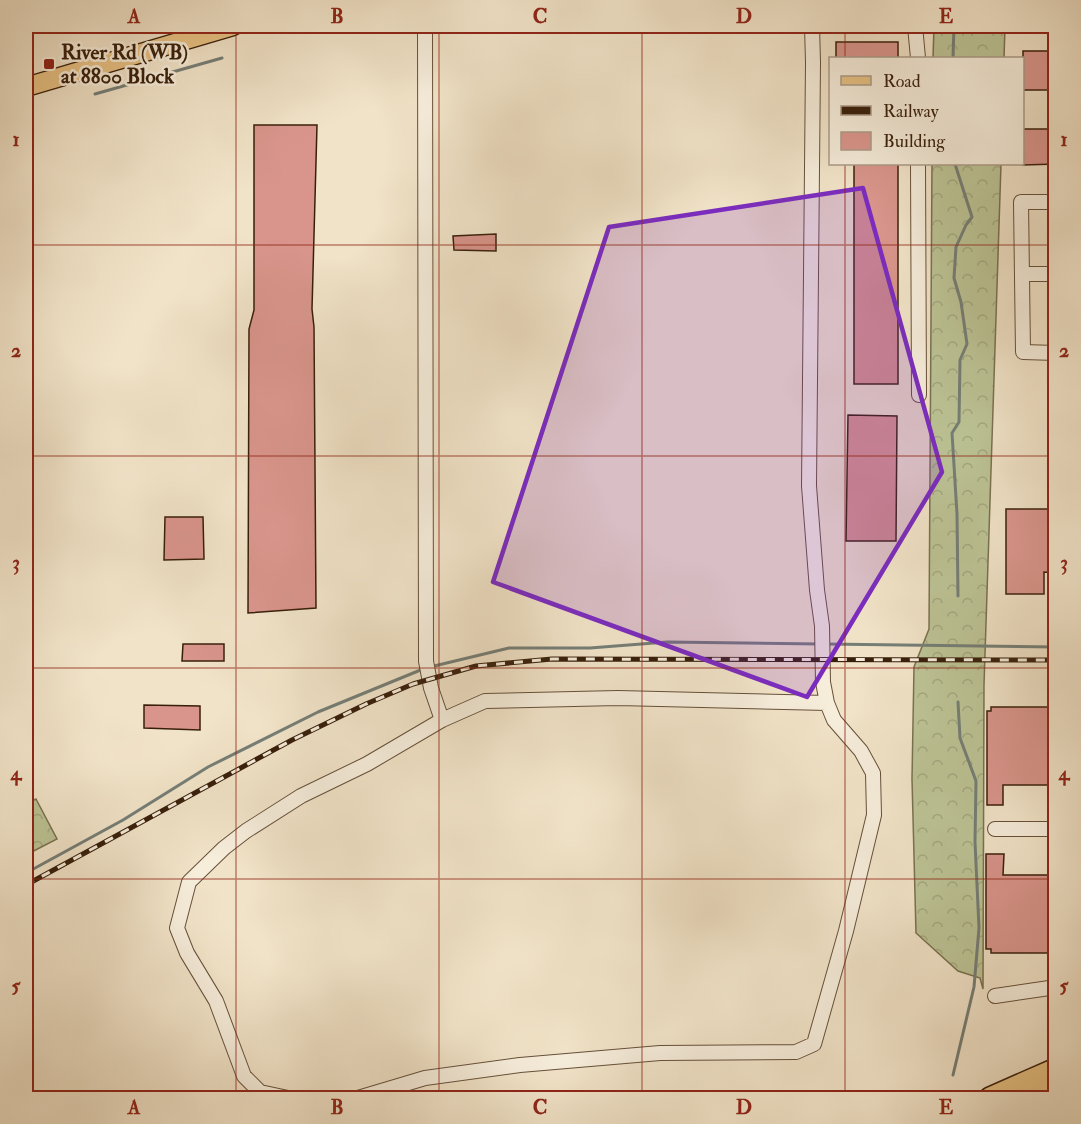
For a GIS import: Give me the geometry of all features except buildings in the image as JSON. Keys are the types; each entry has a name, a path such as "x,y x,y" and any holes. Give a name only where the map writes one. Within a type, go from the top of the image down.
{"highway":[{"path":"990,1098 1056,1069"},
{"path":"1037,1098 1056,1091"}],"main road":[{"path":"26,87 233,26"}],"lane":[{"path":"425,26 427,667 431,688 442,720"},
{"path":"358,1098 425,1078 520,1065 660,1053 795,1052 814,1044 846,931 874,815 873,773 861,752 834,720 827,703 823,682 822,626 809,486 812,26"},
{"path":"915,26 918,57"},
{"path":"918,165 919,395"},
{"path":"1056,202 1021,202 1023,352 1056,353"},
{"path":"1022,274 1056,274"},
{"path":"288,1098 260,1092 244,1076 216,1001 187,953 177,928 189,882 224,848 301,796 367,764 442,720 485,701 618,698 827,703"},
{"path":"995,829 1056,830"},
{"path":"995,996 1056,987"}],"highlighted area":[{"path":"863,188 942,472 807,697 493,582 609,227"}],"green space":[{"path":"934,26 1005,26 1004,57 933,57"},
{"path":"932,165 1001,165 984,685 983,989 980,978 958,971 916,933 912,779 914,667 929,629"},
{"path":"36,799 57,839 26,855 26,804"}],"waterway":[{"path":"953,57 954,26"},
{"path":"95,94 222,58"},
{"path":"955,165 972,217 956,247 954,278 961,302 967,344 960,360 959,422 952,433 957,514 958,596"},
{"path":"430,667 509,648 590,648 667,642 820,644"},
{"path":"826,644 1056,647"},
{"path":"26,873 123,820 208,767 318,712 423,669"},
{"path":"953,1075 974,987 979,928 975,842 976,781 960,738 958,702"}],"railway":[{"path":"26,885 292,740 413,684 476,666 552,659 1056,660"}],"place":[{"name":"River Rd (WB) at 8800 Block","path":"49,64"}]}
